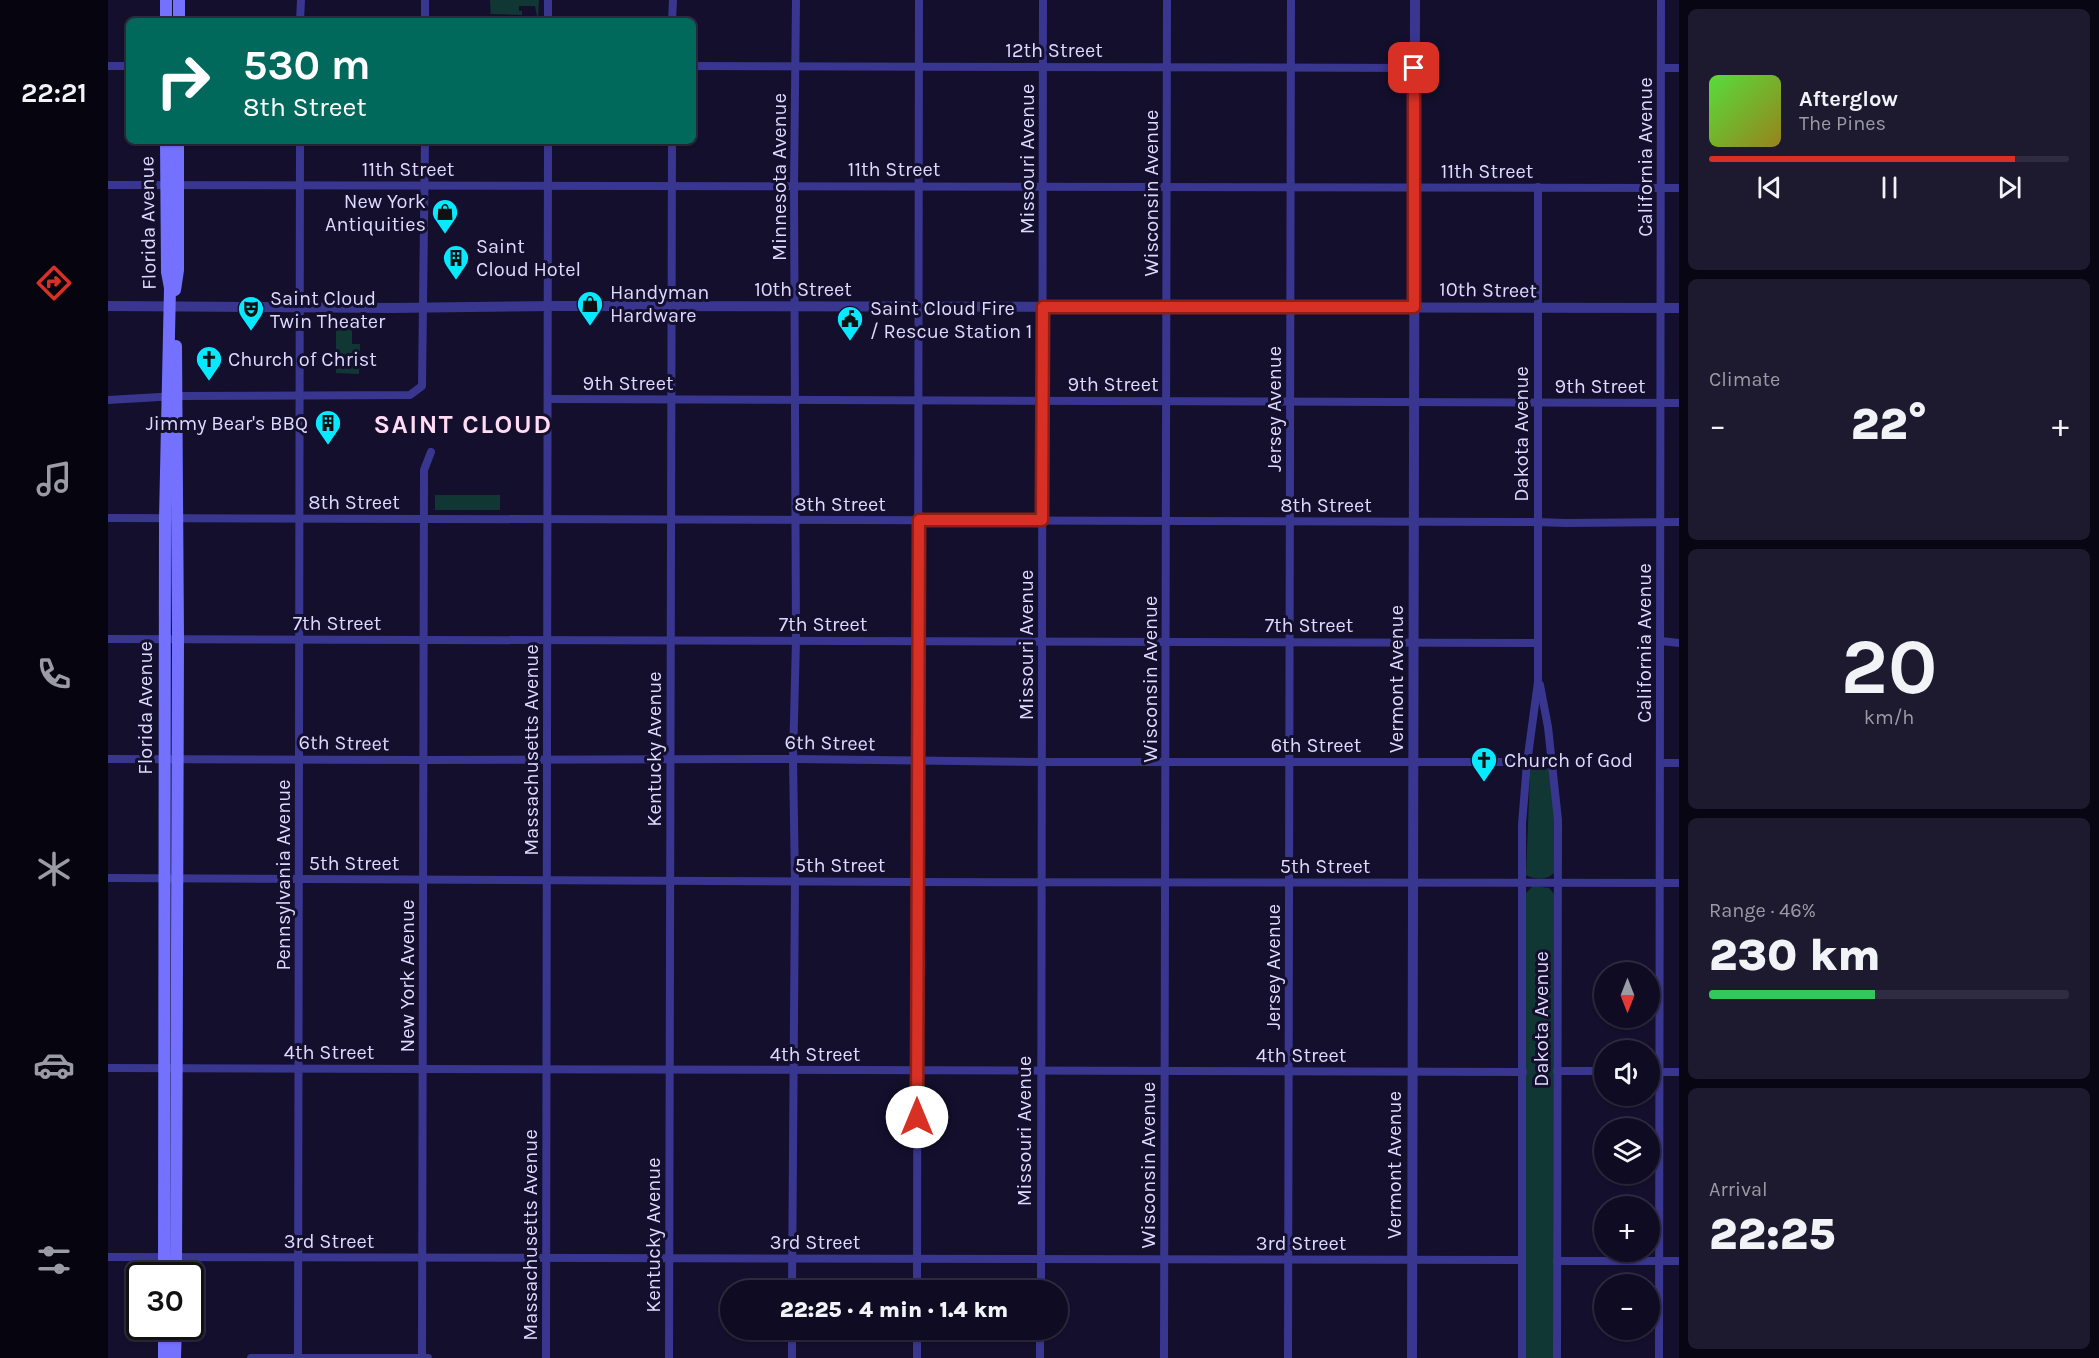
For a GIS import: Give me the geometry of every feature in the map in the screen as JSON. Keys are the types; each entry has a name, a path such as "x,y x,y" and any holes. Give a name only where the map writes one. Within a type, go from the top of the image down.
{"main road":[{"name":"Florida Avenue","path":"166,144 172,184"},
{"name":"Florida Avenue","path":"172,1262 164,1068 170,878 172,184 178,144"},
{"name":"Florida Avenue","path":"168,1262 177,1068 170,878"},
{"path":"164,1340 164,1358"},
{"path":"176,1340 176,1358"}],"street":[{"path":"300,18 301,0"},
{"path":"425,0 425,18"},
{"path":"548,0 548,18"},
{"path":"672,0 672,18"},
{"name":"Minnesota Avenue","path":"792,1280 795,882 793,759 796,640 794,186 796,0"},
{"path":"917,1280 919,0"},
{"name":"Missouri Avenue","path":"1041,1280 1043,0"},
{"name":"Wisconsin Avenue","path":"1164,1358 1167,0"},
{"name":"Jersey Avenue","path":"1288,1358 1291,0"},
{"name":"Vermont Avenue","path":"1412,1358 1415,0"},
{"name":"California Avenue","path":"1656,1040 1660,883 1661,0"},
{"path":"108,66 126,66"},
{"name":"12th Street","path":"696,66 1414,68"},
{"path":"1662,68 1679,68"},
{"name":"Pennsylvania Avenue","path":"298,1358 300,144"},
{"path":"108,400 172,397 410,395 419,390 422,386 425,144"},
{"name":"Massachusetts Avenue","path":"546,1358 548,144"},
{"name":"Kentucky Avenue","path":"669,1358 672,144"},
{"name":"11th Street","path":"108,185 1679,188"},
{"name":"Dakota Avenue","path":"1522,1358 1522,824 1527,763 1538,682 1538,187"},
{"name":"10th Street","path":"108,306 1679,308"},
{"name":"9th Street","path":"548,399 1679,403"},
{"name":"New York Avenue","path":"422,1358 424,470 431,452"},
{"name":"8th Street","path":"108,518 1537,522 1565,524 1679,522"},
{"name":"7th Street","path":"108,639 1537,643"},
{"path":"1661,641 1679,643"},
{"name":"Dakota Avenue","path":"1538,682 1542,689 1548,727 1558,820 1557,1358"},
{"name":"6th Street","path":"108,759 1552,762"},
{"path":"1660,763 1679,763"},
{"name":"5th Street","path":"108,878 795,882 1679,883"},
{"name":"4th Street","path":"108,1068 1523,1072"},
{"path":"1557,1071 1594,1071"},
{"path":"1660,1072 1679,1072"},
{"name":"California Avenue","path":"1656,1106 1658,1196"},
{"name":"3rd Street","path":"108,1257 1522,1260"},
{"path":"1557,1261 1594,1261"},
{"path":"1660,1261 1679,1261"},
{"name":"California Avenue","path":"1659,1262 1659,1358"},
{"path":"792,1340 792,1358"},
{"path":"917,1340 917,1358"},
{"path":"1040,1340 1040,1358"},
{"path":"251,1358 428,1358"}],"green space":[{"path":"490,0 539,0 538,18 535,6 519,6 522,15 491,14 491,18"},
{"path":"336,318 352,318 352,344 360,344 359,374 336,373"},
{"path":"435,495 500,495 500,510 435,510"},
{"path":"1543,765 1550,770 1554,816 1554,873 1548,877 1537,878 1526,875 1530,774 1531,768"},
{"path":"1533,886 1549,888 1554,894 1553,1358 1526,1358 1526,893"}],"place":[{"name":"New York Antiquities","path":"445,235"},
{"name":"Saint Cloud Hotel","path":"456,281"},
{"name":"Handyman Hardware","path":"590,327"},
{"name":"Saint Cloud Twin Theater","path":"251,332"},
{"name":"Saint Cloud Fire / Rescue Station 1","path":"850,342"},
{"name":"Church of Christ","path":"209,382"},
{"name":"Jimmy Bear's BBQ","path":"328,446"},
{"name":"Church of God","path":"1484,783"}],"district":[{"name":"SAINT CLOUD","path":"463,424"}],"route":[{"path":"917,1117 919,520 1042,520 1043,307 1414,307 1414,68"}]}
